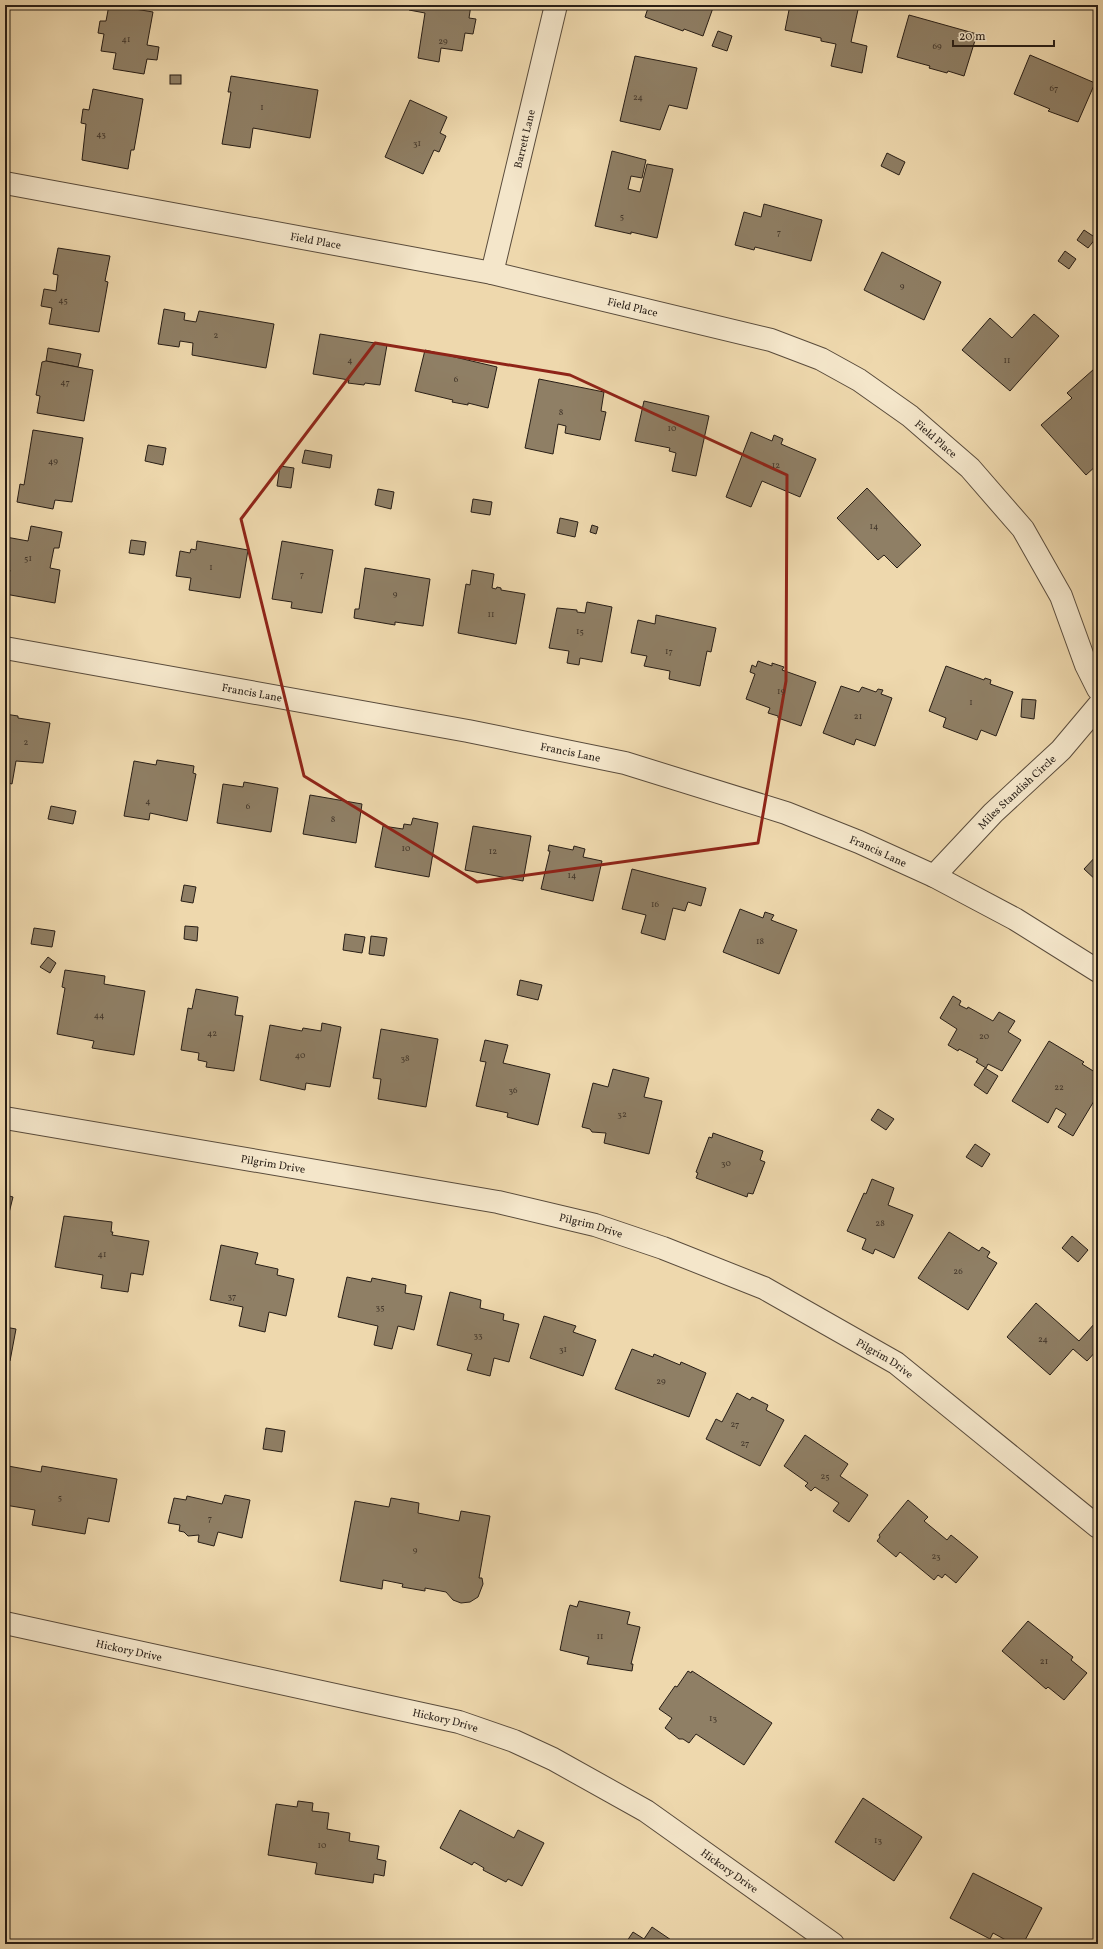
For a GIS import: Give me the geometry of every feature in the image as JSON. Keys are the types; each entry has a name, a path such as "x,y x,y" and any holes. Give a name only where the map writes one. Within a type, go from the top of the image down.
{"street":[{"name":"Barrett Lane","path":"492,273 556,5"},
{"name":"Field Place","path":"5,183 492,273 771,340 821,360 859,380 910,416 970,468 1023,529 1061,596 1086,665 1098,690"},
{"name":"Francis Lane","path":"5,648 468,731 625,763 786,813 859,842 934,876 1015,920 1098,971"},
{"name":"Miles Standish Circle","path":"934,876 993,813 1062,750 1098,706"},
{"name":"Pilgrim Drive","path":"5,1118 498,1202 594,1225 663,1248 764,1288 896,1363 1098,1527"},
{"name":"Hickory Drive","path":"5,1623 460,1722 514,1741 553,1759 646,1811 833,1944"}],"highlighted area":[{"path":"375,343 570,375 787,475 786,681 758,843 477,882 304,776 241,519"}],"building":[{"path":"109,5 135,5 135,9 153,12 147,45 159,47 157,60 147,59 144,74 113,69 116,53 101,51 104,34 98,33 100,21 106,21"},
{"path":"410,5 471,5 469,18 476,19 473,34 465,33 462,51 441,48 439,62 418,58 425,13 409,10"},
{"path":"649,5 714,5 703,36 684,29 683,31 645,17"},
{"path":"790,5 859,5 851,42 867,46 862,73 831,66 836,44 821,41 821,38 785,30"},
{"path":"909,15 977,34 964,76 948,71 947,73 929,68 930,66 897,57"},
{"path":"718,31 732,36 727,51 712,46"},
{"path":"1030,55 1095,83 1078,122 1048,111 1050,109 1014,94"},
{"path":"635,56 697,68 687,109 669,105 660,130 620,121"},
{"path":"170,75 181,75 181,84 170,84"},
{"path":"231,76 318,90 310,138 253,128 250,148 222,144 231,92 228,92"},
{"path":"93,89 143,99 134,150 131,150 128,169 82,160 86,124 81,123 83,109 89,110"},
{"path":"410,100 447,117 440,133 446,136 439,152 434,150 423,174 385,157"},
{"path":"612,151 646,160 642,178 631,176 628,189 640,192 647,164 673,169 657,238 595,226"},
{"path":"887,153 905,162 899,175 881,166"},
{"path":"764,204 822,220 811,261 755,247 754,250 735,245 744,212 761,217"},
{"path":"1084,230 1096,238 1088,248 1077,240"},
{"path":"58,248 110,256 105,281 108,282 99,332 49,324 52,308 41,306 44,289 56,291 58,275 53,274"},
{"path":"1065,251 1076,259 1069,269 1058,261"},
{"path":"882,252 941,282 924,320 864,290"},
{"path":"164,309 185,313 184,320 196,322 199,311 274,324 266,368 192,355 193,343 180,341 179,347 158,344"},
{"path":"1034,314 1059,336 1010,391 962,350 990,318 1012,338"},
{"path":"320,334 387,345 380,385 348,383 349,380 313,374"},
{"path":"48,348 81,354 78,367 46,361"},
{"path":"425,350 497,367 488,408 468,403 468,405 452,402 453,400 415,391"},
{"path":"46,361 93,370 84,421 37,413 40,396 36,395 42,362"},
{"path":"1094,369 1098,373 1098,464 1086,475 1041,425 1072,398 1067,393"},
{"path":"539,379 604,392 601,411 606,412 600,440 565,433 566,426 558,424 553,454 525,448"},
{"path":"644,401 709,416 696,476 672,471 676,453 669,451 670,448 635,441"},
{"path":"33,430 83,438 72,502 55,500 53,509 17,502 20,484 24,485"},
{"path":"751,432 772,441 774,435 783,439 781,444 816,459 800,497 762,481 751,507 726,497"},
{"path":"148,445 166,448 163,465 145,461"},
{"path":"305,450 332,455 330,468 302,463"},
{"path":"280,466 294,468 291,488 277,486"},
{"path":"867,488 921,545 897,568 884,555 878,560 837,518"},
{"path":"378,489 394,492 391,509 375,505"},
{"path":"473,499 492,502 490,515 471,512"},
{"path":"560,518 578,522 575,537 557,533"},
{"path":"592,525 598,527 596,534 590,532"},
{"path":"31,526 62,532 59,548 54,548 50,568 60,570 55,603 5,594 10,570 5,569 6,537 28,541"},
{"path":"131,540 146,542 144,555 129,553"},
{"path":"197,541 248,550 240,598 189,590 191,578 176,576 180,551 190,553 191,549 196,550"},
{"path":"282,541 333,550 322,613 291,608 292,602 272,599"},
{"path":"365,568 430,579 423,626 395,622 395,625 354,618 355,609 359,609"},
{"path":"472,570 494,574 492,588 496,589 497,587 501,588 501,590 525,594 516,644 458,633 466,584 470,585"},
{"path":"587,602 612,607 602,662 580,658 579,665 567,663 569,651 549,648 557,608 577,610 577,612 585,613"},
{"path":"656,615 716,628 711,652 707,651 700,686 669,679 670,671 644,666 647,656 631,653 638,620 655,624"},
{"path":"758,661 772,666 772,663 784,667 782,670 816,682 801,726 778,718 778,716 768,713 770,708 746,699 755,674 750,672 752,665 756,667"},
{"path":"946,666 984,680 985,678 991,680 990,684 1013,692 996,736 981,730 977,740 943,727 946,718 929,711"},
{"path":"841,686 859,692 862,687 876,692 878,689 883,690 881,694 892,698 875,746 856,739 854,745 823,733"},
{"path":"1022,699 1036,700 1034,719 1021,717"},
{"path":"5,714 18,716 18,718 50,723 43,763 16,761 12,784 5,782"},
{"path":"157,760 194,766 193,773 196,774 187,821 150,813 149,820 124,816 134,761 156,765"},
{"path":"244,782 278,788 271,832 217,823 223,784 243,787"},
{"path":"310,795 362,804 356,843 303,834"},
{"path":"51,806 76,811 73,824 48,819"},
{"path":"413,818 438,823 429,877 375,867 383,826 403,829 404,824 411,825"},
{"path":"473,826 531,836 523,881 465,870"},
{"path":"549,845 573,850 574,846 585,849 583,857 602,861 593,901 541,889 550,851 548,851"},
{"path":"1098,854 1098,882 1084,869"},
{"path":"632,869 706,888 701,906 688,902 685,911 673,908 665,940 641,933 646,915 622,909"},
{"path":"184,885 196,887 193,903 181,901"},
{"path":"740,909 763,918 765,912 774,915 771,920 797,930 779,974 723,952"},
{"path":"185,926 198,927 197,941 184,939"},
{"path":"34,928 55,931 52,947 31,944"},
{"path":"345,934 365,937 362,953 343,950"},
{"path":"371,936 387,938 384,956 369,954"},
{"path":"48,957 56,963 50,973 40,967"},
{"path":"65,970 105,976 104,984 145,991 134,1055 92,1048 94,1041 57,1034 65,988 62,987"},
{"path":"520,980 542,985 538,1000 517,995"},
{"path":"196,989 238,997 235,1015 243,1016 234,1071 206,1067 207,1062 198,1060 199,1053 181,1050 188,1008 192,1009"},
{"path":"953,996 961,1001 959,1005 967,1009 968,1007 993,1021 999,1012 1015,1021 1008,1032 1021,1040 1002,1071 988,1064 986,1068 976,1062 978,1059 959,1049 958,1051 948,1045 957,1029 940,1018"},
{"path":"322,1023 341,1027 330,1087 306,1083 305,1090 260,1080 270,1025 302,1031 303,1028 321,1031"},
{"path":"381,1029 438,1039 426,1107 378,1099 381,1079 373,1078"},
{"path":"485,1040 508,1045 503,1063 550,1074 538,1125 507,1117 508,1113 476,1106 486,1062 480,1061"},
{"path":"1049,1041 1084,1062 1082,1064 1098,1074 1098,1102 1097,1103 1094,1101 1073,1136 1058,1127 1066,1114 1056,1108 1048,1123 1012,1101"},
{"path":"985,1068 998,1076 987,1094 974,1085"},
{"path":"613,1069 649,1078 644,1097 662,1101 649,1154 604,1143 606,1133 592,1132 590,1129 582,1127 593,1083 608,1087"},
{"path":"878,1109 894,1119 886,1130 871,1120"},
{"path":"713,1133 763,1151 760,1160 765,1162 753,1194 748,1193 747,1197 696,1178 698,1173 696,1172 709,1137 712,1138"},
{"path":"975,1144 990,1154 982,1167 966,1157"},
{"path":"872,1179 894,1188 888,1205 913,1215 894,1258 875,1249 873,1254 862,1249 866,1239 847,1231"},
{"path":"5,1195 13,1197 5,1229"},
{"path":"64,1216 112,1222 112,1235 149,1241 143,1275 131,1273 128,1292 101,1288 103,1275 55,1267"},
{"path":"949,1232 979,1251 982,1247 990,1252 987,1257 997,1263 968,1310 918,1278"},
{"path":"1072,1236 1088,1250 1078,1262 1062,1248"},
{"path":"221,1245 258,1253 255,1264 278,1269 277,1275 294,1279 286,1316 269,1312 265,1332 239,1326 243,1307 210,1300"},
{"path":"347,1277 371,1282 372,1278 406,1285 405,1293 422,1296 414,1330 398,1326 392,1349 374,1345 378,1326 338,1317"},
{"path":"450,1292 481,1300 480,1308 504,1314 503,1320 519,1324 509,1362 494,1358 490,1376 467,1370 472,1354 437,1345"},
{"path":"1036,1303 1079,1341 1095,1323 1098,1325 1098,1349 1087,1361 1073,1349 1050,1375 1007,1337"},
{"path":"544,1316 576,1326 573,1332 596,1340 583,1376 530,1358"},
{"path":"5,1327 16,1329 10,1361 5,1360"},
{"path":"632,1349 653,1357 654,1354 680,1365 681,1362 706,1373 689,1417 615,1389"},
{"path":"737,1393 750,1400 752,1397 768,1405 766,1410 784,1420 760,1466 706,1439 716,1419 722,1422"},
{"path":"266,1428 285,1431 282,1452 263,1449"},
{"path":"805,1435 848,1464 840,1476 868,1495 849,1522 833,1511 839,1503 815,1487 811,1491 805,1486 808,1483 784,1466"},
{"path":"8,1466 41,1472 42,1466 117,1479 109,1522 88,1518 85,1534 32,1525 35,1510 5,1505 5,1481"},
{"path":"225,1495 250,1500 242,1538 218,1532 214,1546 198,1542 199,1535 188,1536 184,1532 179,1531 180,1525 168,1523 174,1498 186,1500 187,1496 222,1504"},
{"path":"391,1498 419,1503 418,1513 459,1521 461,1511 490,1516 479,1578 482,1578 483,1584 478,1597 470,1602 461,1603 453,1600 446,1592 425,1588 425,1591 402,1587 403,1584 383,1580 382,1589 340,1581 355,1501 389,1507"},
{"path":"908,1500 928,1517 924,1521 947,1540 951,1535 978,1557 956,1583 945,1574 942,1578 938,1575 934,1580 900,1552 896,1557 877,1541 880,1537 879,1535"},
{"path":"579,1601 630,1612 627,1624 640,1627 631,1664 633,1664 632,1671 587,1664 589,1657 560,1650 570,1605 577,1607"},
{"path":"1028,1621 1073,1657 1071,1660 1087,1673 1064,1700 1048,1687 1046,1689 1002,1651"},
{"path":"688,1671 691,1673 692,1671 772,1723 744,1765 696,1734 689,1743 683,1739 679,1739 665,1728 672,1718 659,1709 675,1686 677,1687"},
{"path":"863,1798 922,1837 894,1881 835,1842"},
{"path":"298,1801 313,1803 312,1811 329,1813 327,1829 350,1833 349,1841 379,1846 377,1859 386,1861 384,1876 374,1874 373,1883 315,1874 317,1863 268,1855 276,1804 297,1807"},
{"path":"460,1810 514,1838 518,1830 544,1843 522,1886 508,1879 506,1882 483,1870 484,1868 474,1862 472,1865 440,1848"},
{"path":"973,1873 1042,1908 1023,1944 1013,1944 993,1933 990,1939 950,1918"},
{"path":"652,1927 677,1944 625,1944 633,1932 644,1939"}]}
